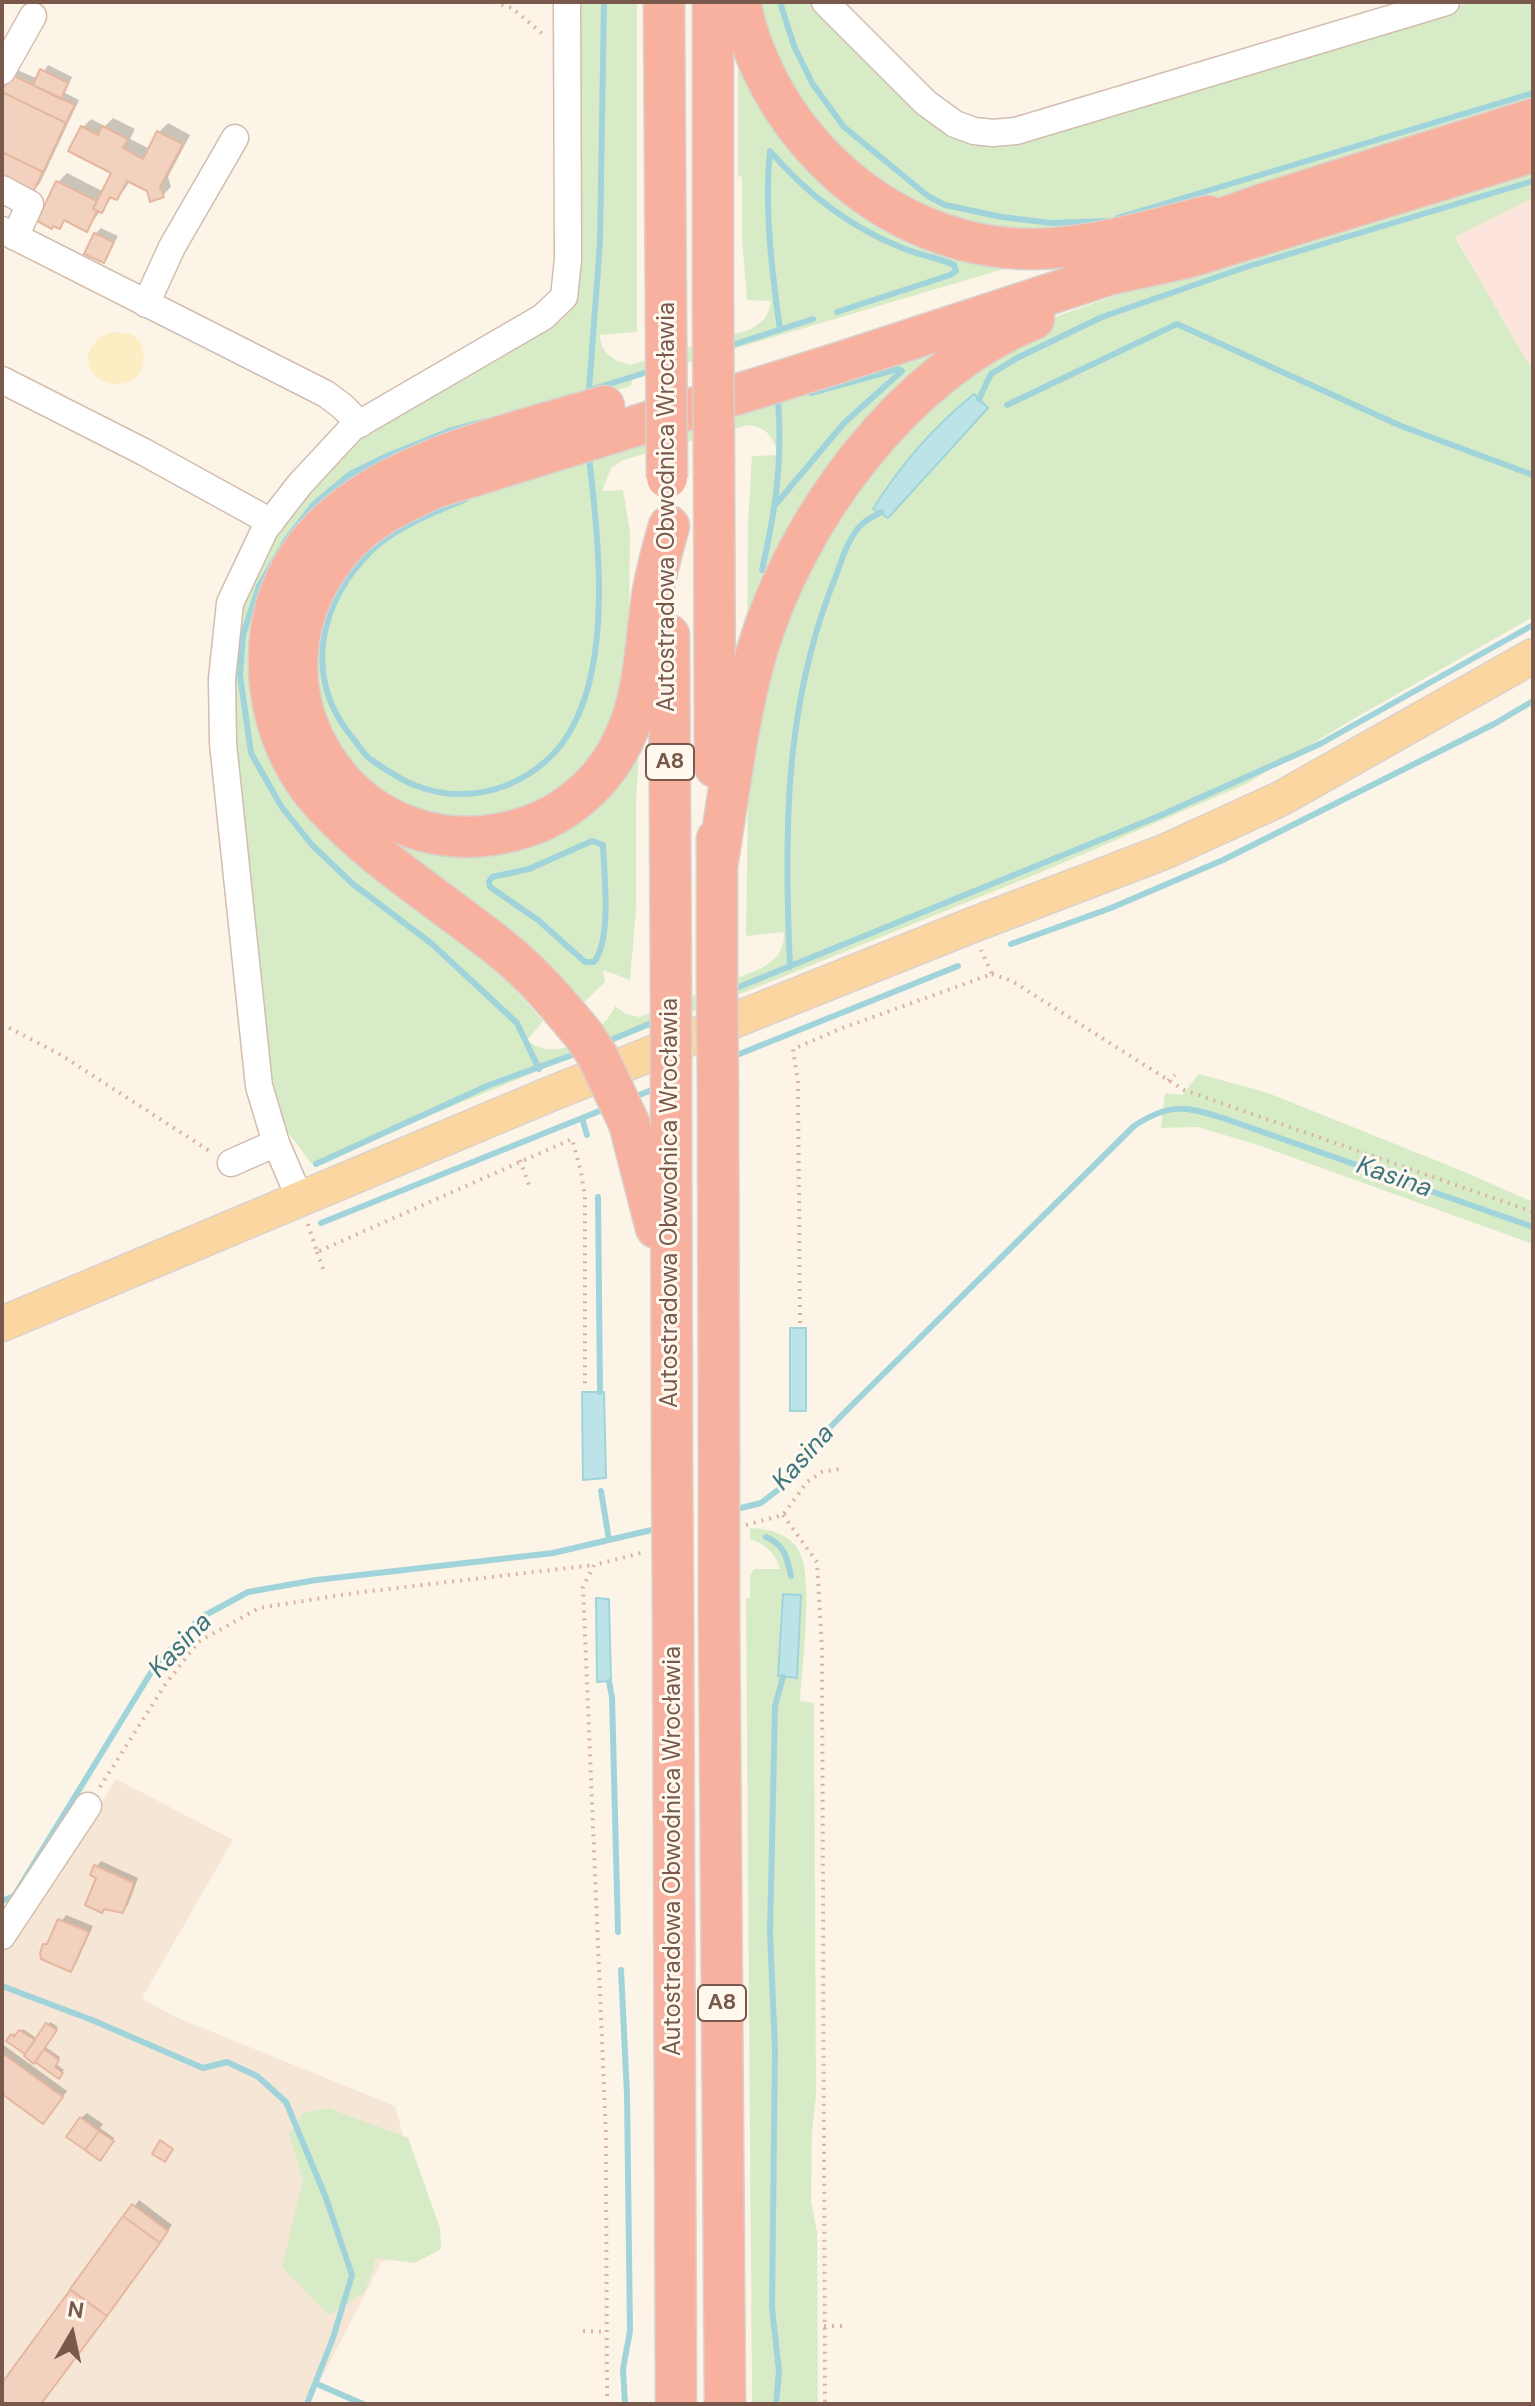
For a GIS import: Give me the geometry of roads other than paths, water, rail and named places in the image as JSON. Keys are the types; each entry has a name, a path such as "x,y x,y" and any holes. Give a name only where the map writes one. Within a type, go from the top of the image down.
{"highway":[{"name":"Autostradowa Obwodnica Wrocławia","path":"664,2 676,2404"},
{"name":"Autostradowa Obwodnica Wrocławia","path":"713,2 725,2404"},
{"path":"740,2 761,70 793,124 819,154 853,185 921,226 981,243 1050,248 1102,243 1269,202"},
{"path":"671,1294 629,1123 597,1055 583,1034 543,986 506,952 352,834 304,781 287,751 272,703 269,668 271,631 287,581 316,534 357,497 413,467 445,455 1103,258 1533,119"},
{"path":"669,526 654,589 644,671 631,723 614,758 579,797 539,822 517,830 460,837 431,833 382,814 349,790 320,752 302,709 297,672 299,638 312,594 330,563 348,541 371,521 432,489 1108,275 1190,257 1533,152"},
{"path":"717,866 756,653 794,556 849,470 911,401 994,340 1028,322 1190,257"}],"main road":[{"path":"2,1324 548,1095 1164,852 1280,799 1533,656"}],"street":[{"path":"300,1199 276,1143 259,1086 223,743 222,679 230,603 265,529 300,484 352,428 543,317 564,297 568,260 567,2"},
{"path":"825,2 926,103 955,124 974,131 993,133 1016,131 1446,2"},
{"path":"2,47 30,9"},
{"path":"2,71 30,9"},
{"path":"146,304 172,247 235,138"},
{"path":"2,189 30,204 8,234 326,394 360,424"},
{"path":"2,380 144,452 271,522"},
{"path":"231,1163 276,1143"},
{"path":"2,1936 88,1806"}],"water":[{"path":"974,394 988,408 888,518 873,509 919,447"},
{"path":"790,1328 806,1328 806,1411 790,1411"},
{"path":"582,1392 604,1392 606,1478 583,1480"},
{"path":"783,1594 801,1595 797,1678 778,1676"},
{"path":"596,1598 609,1599 611,1681 597,1682"}],"waterway":[{"path":"589,390 600,242 604,2"},
{"path":"780,2 794,46 812,83 844,127 928,196 945,205 1002,217 1051,223 1106,221"},
{"path":"1117,218 1533,93"},
{"path":"780,330 768,218 770,151 813,194 863,229 900,247 954,265 956,271 950,275 837,312"},
{"path":"979,399 991,374 1102,317 1246,267 1533,181"},
{"path":"726,347 813,319"},
{"path":"1007,405 1177,324 1401,426 1533,475"},
{"path":"776,504 844,423 902,371 898,369 811,393"},
{"path":"593,389 651,371"},
{"path":"762,570 777,487 778,402 784,399"},
{"path":"482,422 449,431 350,474 313,505 286,540 259,586 243,635 240,675 251,753 281,806 312,845 353,884 432,944 517,1023 539,1069"},
{"path":"466,499 392,534 353,571 329,617 323,665 327,689 336,713 370,759 417,786 462,794 485,792 507,785 545,762 573,726 585,697 598,630 599,594 589,457"},
{"path":"790,967 788,822 796,726 804,679 816,632 847,546 861,525 881,512"},
{"path":"729,991 1159,816 1320,744 1533,625"},
{"path":"1011,944 1111,908 1223,860 1494,724 1533,701"},
{"path":"592,841 603,845 605,923 600,952 594,962 585,962 538,920 490,887 489,882 492,877 529,869 592,841"},
{"path":"732,1057 958,966"},
{"path":"604,1043 656,1021"},
{"path":"316,1164 489,1085 578,1053"},
{"path":"632,1098 659,1087"},
{"path":"321,1223 607,1108"},
{"name":"Kasina","path":"733,1510 761,1503 779,1489 813,1445 844,1413 1134,1126 1157,1113 1187,1109 1210,1114 1533,1227"},
{"path":"582,1118 587,1135"},
{"path":"598,1197 600,1392"},
{"path":"601,1491 609,1540"},
{"name":"Kasina","path":"2,1901 14,1896 155,1666 200,1618 248,1592 316,1580 553,1553 660,1528"},
{"path":"766,1537 781,1548 791,1576"},
{"path":"776,2404 779,2371 772,2308 775,2048 770,1933 775,1706 783,1677"},
{"path":"609,1682 612,1697 618,1932"},
{"path":"621,1970 627,2094 630,2331 623,2369 625,2404"},
{"path":"2,1986 92,2020 203,2068 227,2062 257,2076 286,2102 326,2198 352,2275 333,2338 307,2404"},
{"path":"317,2384 363,2404"}]}
